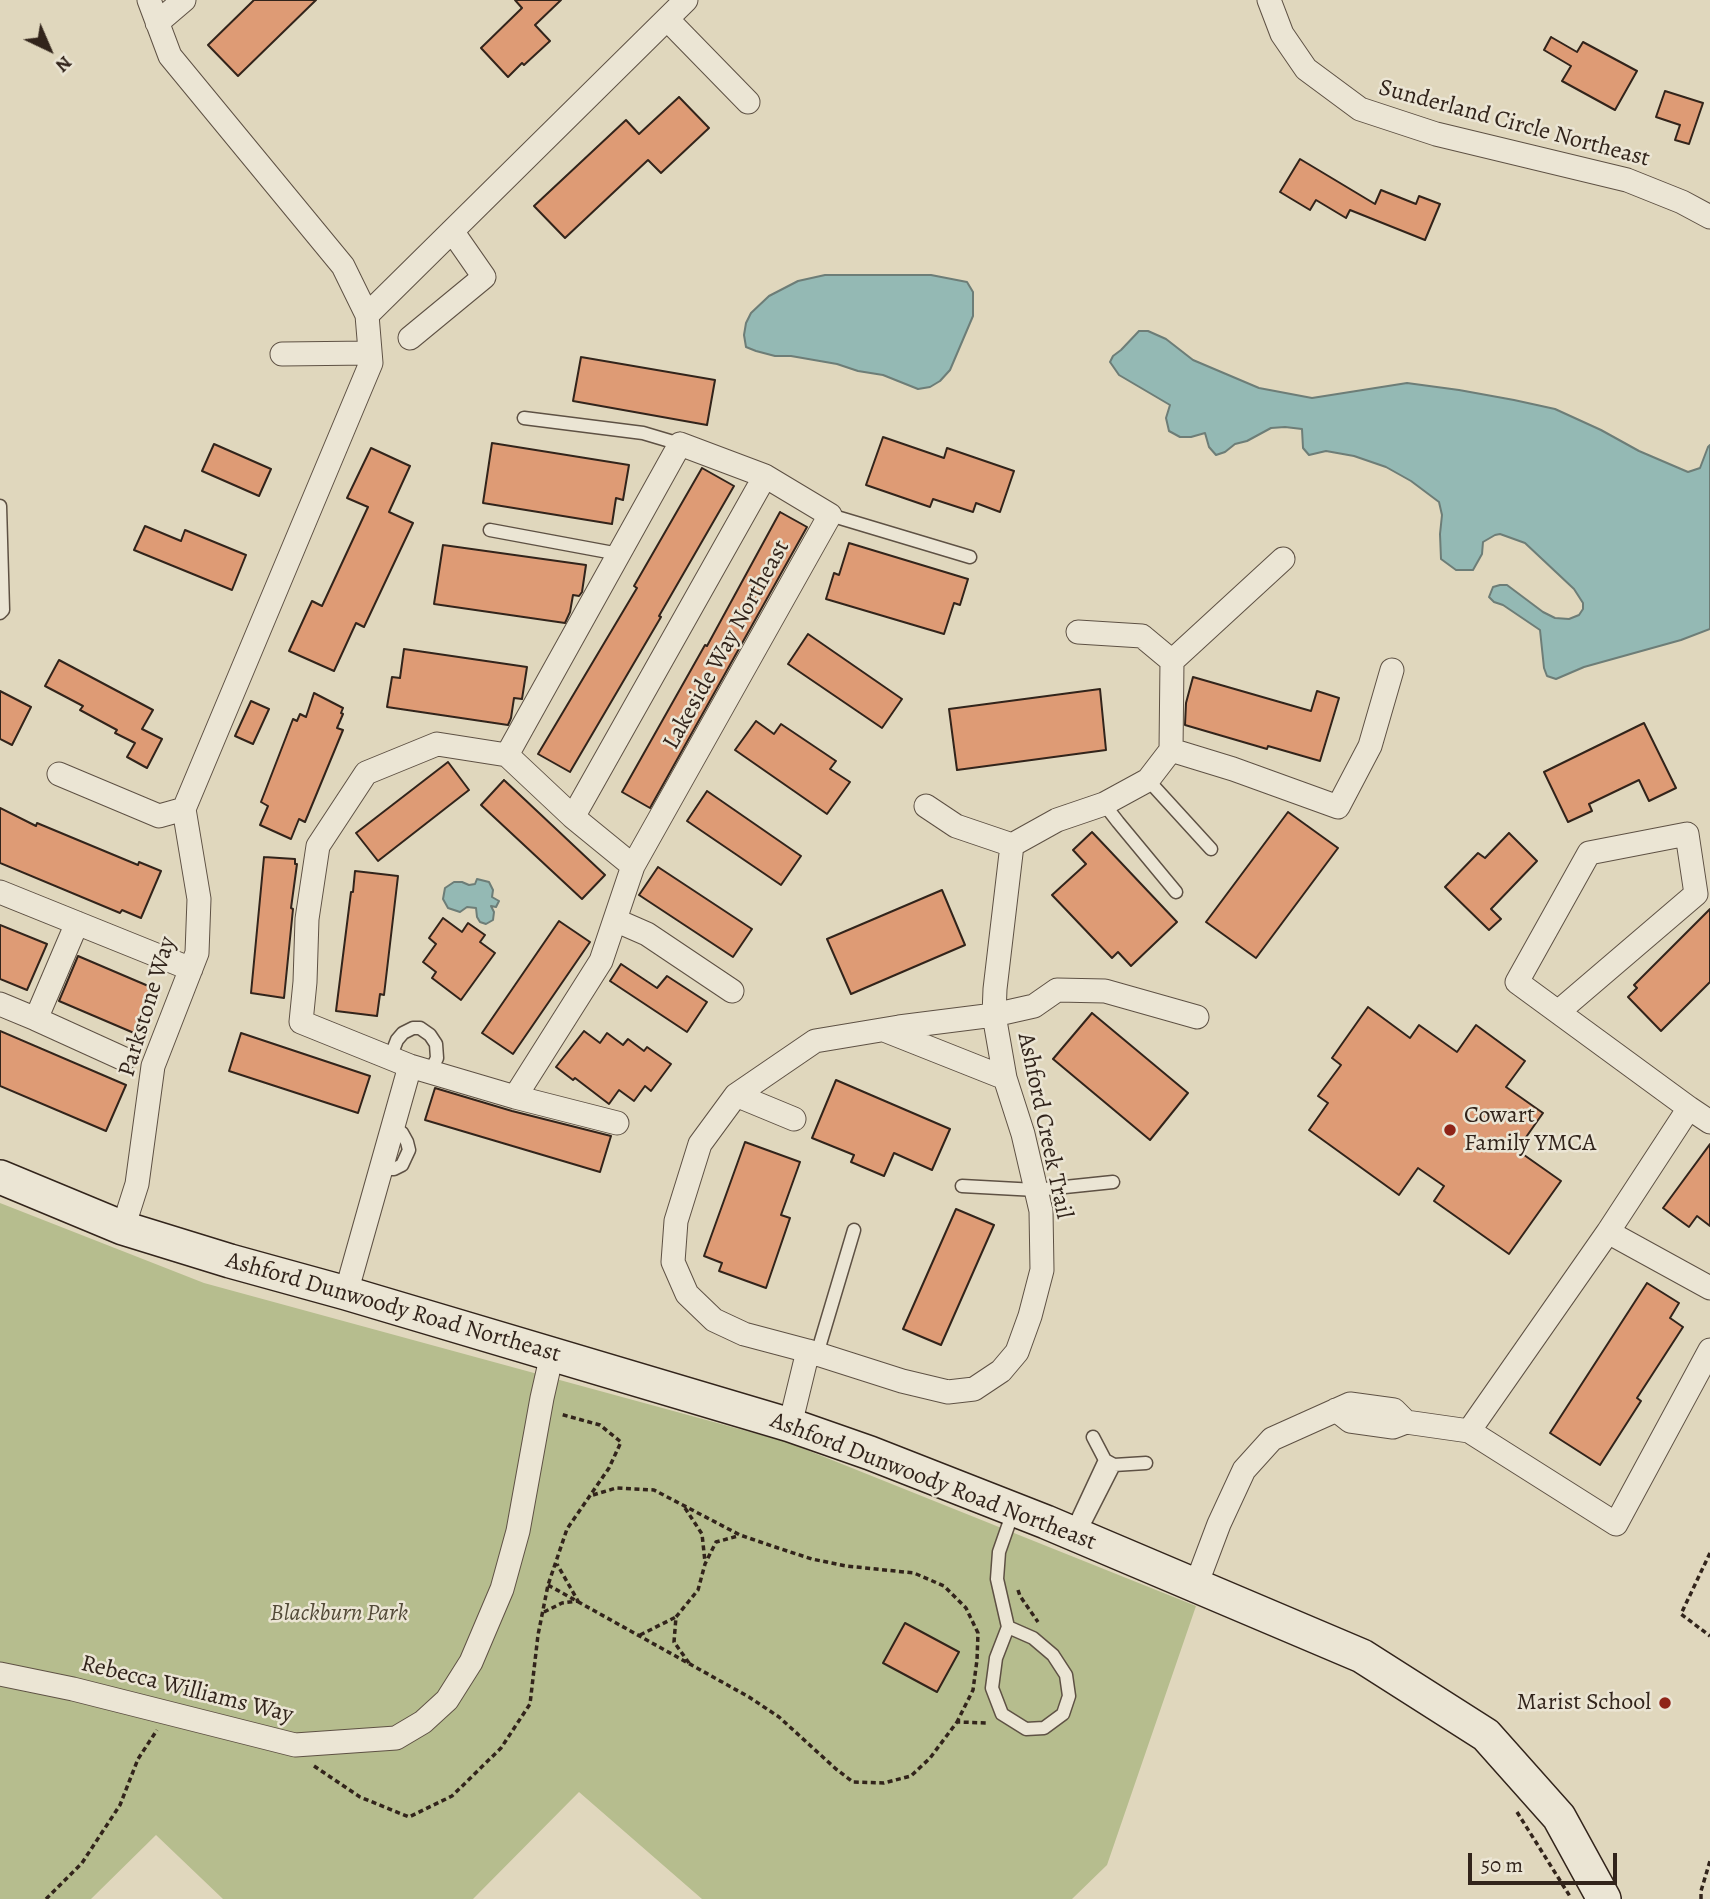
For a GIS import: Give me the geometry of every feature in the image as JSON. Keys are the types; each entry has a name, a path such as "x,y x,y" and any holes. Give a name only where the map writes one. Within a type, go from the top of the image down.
{"main road":[{"name":"Ashford Dunwoody Road Northeast","path":"0,1177 123,1227 230,1261 790,1425 883,1457 1075,1534 1362,1656 1486,1735 1559,1818 1604,1899"}],"street":[{"path":"59,774 159,816 184,809 371,363 367,315 343,266 170,56 149,0"},
{"path":"157,23 184,0"},
{"path":"367,315 686,0"},
{"name":"Sunderland Circle Northeast","path":"1269,0 1282,34 1306,69 1360,109 1436,134 1627,180 1682,202 1710,217"},
{"path":"667,19 748,102"},
{"path":"410,338 484,277 452,231"},
{"path":"282,354 370,353"},
{"path":"507,755 680,444 765,477 830,515"},
{"name":"Lakeside Way Northeast","path":"573,817 765,477"},
{"name":"Lakeside Way Northeast","path":"515,1097 601,961 633,866 830,515"},
{"path":"926,806 956,826 1012,845 1056,820 1104,804 1148,780 1171,750 1172,661 1283,559"},
{"path":"1078,632 1142,636 1172,661"},
{"path":"1171,750 1338,807 1370,746 1392,670"},
{"path":"617,1123 515,1097 410,1065 301,1022 307,919 318,846 366,773 437,744 507,755 573,817 633,866"},
{"name":"Parkstone Way","path":"123,1227 137,1184 153,1066 197,953 199,899 184,809"},
{"path":"1558,1012 1696,894 1687,834 1589,853 1517,982 1689,1108 1710,1122"},
{"name":"Ashford Creek Trail","path":"1012,845 994,1015 1004,1079 1023,1134 1041,1211 1042,1270 1030,1317 1017,1352 1001,1371 974,1389 948,1392 744,1334 714,1320 687,1294 673,1262 676,1221 700,1144 736,1096 815,1041 994,1015 1034,1006 1057,990 1105,991 1197,1017"},
{"path":"0,892 191,969"},
{"path":"615,920 647,934 732,991"},
{"path":"36,1019 77,923"},
{"path":"0,1004 124,1059"},
{"path":"882,1030 1004,1079"},
{"path":"346,1293 410,1065"},
{"path":"736,1096 794,1119"},
{"path":"1469,1431 1608,1232 1689,1108"},
{"path":"1608,1232 1710,1288"},
{"path":"1196,1586 1219,1524 1244,1470 1272,1439 1350,1404 1394,1410 1406,1422 1469,1431 1616,1524 1710,1350"},
{"path":"790,1425 813,1353"},
{"name":"Rebecca Williams Way","path":"0,1674 74,1689 295,1745 396,1738 423,1722 447,1700 471,1662 502,1589 515,1544 552,1354"}],"lane":[{"path":"524,418 643,433 680,444"},
{"path":"0,506 3,610 0,613"},
{"path":"830,515 970,557"},
{"path":"490,530 618,554"},
{"path":"1148,780 1211,849"},
{"path":"1104,804 1176,892"},
{"path":"962,1186 1036,1190 1113,1182"},
{"path":"813,1353 854,1230"},
{"path":"1093,1437 1110,1463"},
{"path":"1110,1463 1146,1463"},
{"path":"1075,1534 1110,1463"},
{"path":"1008,1627 1033,1638 1053,1655 1066,1675 1069,1696 1063,1714 1044,1728 1026,1729 1002,1714 992,1688 996,1658 1008,1627 997,1579 999,1552 1014,1509"}],"path":[{"path":"540,1408 600,1425 621,1442 610,1468 567,1529 548,1585"},
{"path":"592,1495 616,1488 654,1490 740,1535 812,1559 846,1566 914,1573 944,1586 966,1608 978,1633 978,1660 973,1690 957,1722"},
{"path":"684,1506 702,1534 705,1564"},
{"path":"639,1636 676,1618 698,1590 705,1564 716,1542 740,1535"},
{"path":"1710,1553 1681,1614 1710,1636"},
{"path":"543,1613 562,1603 578,1601 556,1562"},
{"path":"676,1618 674,1642 690,1665"},
{"path":"1702,1899 1701,1891 1710,1861"}],"green space":[{"name":"Blackburn Park","path":"0,1203 204,1283 787,1442 1196,1606 1107,1865 1072,1899 702,1899 579,1792 473,1899 223,1899 156,1835 91,1899 0,1899"}],"water":[{"path":"825,275 931,275 967,282 973,292 973,316 950,370 930,387 918,389 883,375 837,364 775,356 746,347 746,323 751,313 769,296 798,281"},
{"path":"1139,331 1148,331 1166,339 1193,360 1259,388 1312,398 1407,383 1514,400 1555,409 1688,472 1700,468 1710,445 1710,629 1681,640 1584,667 1556,679 1547,676 1540,630 1503,605 1494,602 1489,597 1493,587 1507,585 1555,618 1569,619 1579,615 1583,603 1574,589 1525,543 1500,534 1495,535 1483,542 1482,554 1473,570 1456,570 1441,559 1442,515 1439,502 1386,467 1354,456 1326,451 1309,455 1303,448 1302,429 1271,428 1216,455 1209,447 1205,433 1180,437 1169,431 1166,418 1170,405 1119,375 1110,362"},
{"path":"477,879 489,882 493,890 492,897 499,901 496,907 491,906 494,912 493,920 486,924 480,922 476,908 467,907 460,912 448,908 443,899 445,888 454,882 469,885 475,884"}],"building":[{"path":"254,0 316,0 238,76 208,45"},
{"path":"515,0 561,0 535,25 550,41 508,77 481,48 522,8"},
{"path":"1551,37 1577,52 1583,42 1637,71 1615,110 1562,81 1571,66 1544,50"},
{"path":"1665,91 1703,103 1689,144 1675,140 1680,125 1656,117"},
{"path":"679,97 709,128 661,173 648,160 565,238 534,206 626,120 639,134"},
{"path":"1300,159 1375,204 1381,190 1416,204 1419,196 1440,204 1425,240 1350,210 1346,218 1316,200 1310,210 1280,192"},
{"path":"581,357 715,380 707,425 573,401"},
{"path":"883,437 944,458 947,448 1014,471 1000,512 976,503 973,512 933,499 930,507 866,485"},
{"path":"492,443 629,465 623,500 616,498 612,524 483,503"},
{"path":"214,444 271,469 259,496 202,471"},
{"path":"371,448 410,466 389,512 413,523 364,627 356,623 334,671 289,651 312,601 322,606 368,507 347,498"},
{"path":"702,468 734,486 570,772 538,754 637,588 634,586"},
{"path":"780,512 807,527 650,808 622,792 705,645 707,646"},
{"path":"145,526 181,541 185,530 246,555 232,590 134,550"},
{"path":"849,543 968,579 960,605 954,603 944,634 826,599 834,573 839,575"},
{"path":"443,545 586,565 582,592 579,596 573,595 565,623 434,604"},
{"path":"808,634 902,699 882,728 788,664"},
{"path":"404,649 527,667 522,699 514,698 508,725 387,707 392,677 400,678"},
{"path":"59,660 153,710 142,729 162,739 147,768 127,757 135,743 80,710 83,706 45,686"},
{"path":"1193,677 1311,711 1317,691 1339,698 1320,761 1185,725 1186,703"},
{"path":"1100,689 1106,750 957,770 949,709"},
{"path":"0,691 31,707 12,745 0,739"},
{"path":"314,693 343,708 337,728 343,730 305,822 299,819 291,839 260,825 268,806 261,802 293,719 297,721 300,714 306,717"},
{"path":"251,701 269,709 253,744 235,736"},
{"path":"756,721 774,734 781,724 836,761 830,769 850,782 827,814 735,750"},
{"path":"1644,723 1676,788 1649,801 1639,780 1589,804 1592,811 1568,822 1544,772"},
{"path":"448,762 469,790 378,861 356,833"},
{"path":"504,780 605,875 582,899 481,805"},
{"path":"707,791 801,856 781,885 687,821"},
{"path":"0,808 36,826 37,823 138,865 139,862 161,871 141,918 122,910 120,913 0,863"},
{"path":"1288,812 1338,848 1256,958 1206,922"},
{"path":"1092,832 1177,922 1131,966 1118,952 1112,958 1052,895 1086,864 1073,850"},
{"path":"1509,833 1537,861 1491,909 1501,919 1489,930 1445,887 1478,853 1485,858"},
{"path":"264,857 295,859 297,864 284,998 251,993"},
{"path":"658,867 752,929 733,957 639,895"},
{"path":"355,871 398,876 384,995 380,994 377,1016 336,1011"},
{"path":"942,890 965,945 851,994 827,939"},
{"path":"1710,909 1710,982 1661,1031 1628,997 1637,988 1634,985"},
{"path":"443,918 462,932 468,923 485,935 480,942 495,953 461,1000 432,978 436,972 423,962 436,944 429,938"},
{"path":"559,921 590,942 513,1054 482,1033"},
{"path":"0,925 47,944 27,990 0,979"},
{"path":"78,956 153,988 134,1033 59,1001"},
{"path":"621,964 657,988 667,976 707,1002 687,1032 610,981"},
{"path":"1368,1007 1410,1038 1419,1025 1457,1052 1476,1025 1525,1061 1506,1087 1543,1113 1517,1150 1561,1181 1509,1254 1434,1201 1444,1186 1418,1168 1399,1195 1309,1130 1328,1103 1318,1096 1341,1065 1332,1058"},
{"path":"1092,1013 1188,1093 1150,1140 1053,1059"},
{"path":"0,1031 126,1085 106,1131 0,1086"},
{"path":"584,1031 600,1043 607,1033 623,1045 628,1039 644,1051 647,1047 671,1064 651,1091 645,1086 634,1101 619,1090 609,1104 556,1067"},
{"path":"241,1033 370,1076 358,1113 229,1071"},
{"path":"836,1080 950,1129 932,1170 894,1153 884,1176 851,1162 854,1155 812,1138"},
{"path":"435,1088 611,1136 600,1172 425,1120"},
{"path":"745,1142 800,1162 781,1215 790,1218 766,1288 719,1271 722,1263 704,1256"},
{"path":"1710,1144 1710,1226 1697,1216 1689,1227 1663,1208"},
{"path":"956,1209 994,1225 941,1345 903,1329"},
{"path":"1647,1283 1679,1303 1670,1318 1683,1327 1637,1398 1641,1401 1600,1465 1550,1433"},
{"path":"905,1623 959,1652 937,1692 883,1663"}],"place":[{"name":"Cowart Family YMCA","path":"1450,1130"},
{"name":"Marist School","path":"1665,1703"}]}
